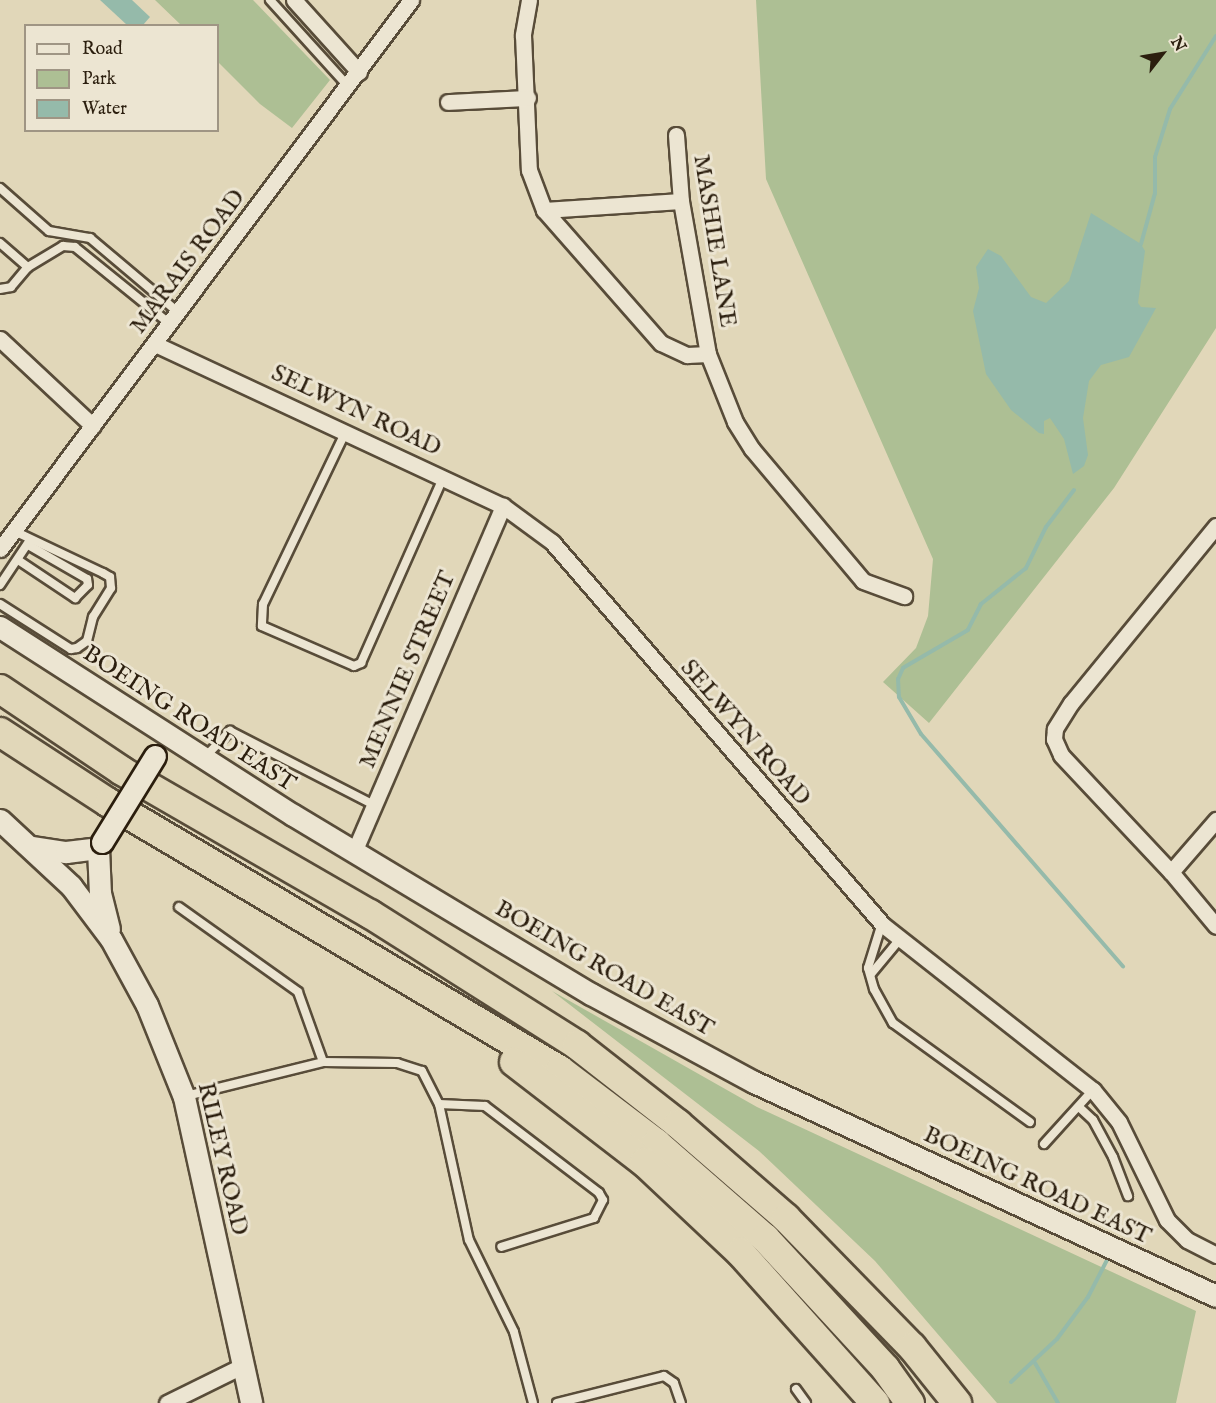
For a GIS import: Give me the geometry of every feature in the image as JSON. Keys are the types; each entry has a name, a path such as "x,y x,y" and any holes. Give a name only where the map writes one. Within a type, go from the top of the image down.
{"highway":[{"path":"0,689 122,771 370,914 577,1045 678,1124 786,1218 912,1347 957,1403"},
{"path":"0,732 109,803 560,1070 656,1143 765,1238 885,1368 910,1403"},
{"path":"350,945 550,1087 644,1162 740,1252 875,1403"}],"main road":[{"name":"BOEING ROAD EAST","path":"0,627 147,724 354,852 591,994 754,1082 1216,1296"},
{"path":"111,939 100,893 100,845 156,754 147,724"},
{"path":"156,754 177,753 250,787"},
{"path":"3,825 33,847 71,886 111,939"},
{"path":"33,847 66,852 100,845"},
{"name":"RILEY ROAD","path":"111,939 147,1005 184,1097 251,1403"}],"street":[{"path":"294,0 359,72"},
{"name":"MARAIS ROAD","path":"0,549 411,0"},
{"path":"529,0 523,34 528,98 528,170 544,210 661,343 687,355 708,354"},
{"path":"448,102 528,98"},
{"name":"MASHIE LANE","path":"676,135 681,201 708,354 735,422 752,449 863,581 904,596"},
{"path":"544,210 681,201"},
{"path":"0,339 93,426"},
{"name":"SELWYN ROAD","path":"155,344 346,430 503,506 552,542 882,923 1093,1090 1119,1122 1167,1220 1187,1240 1216,1255"},
{"name":"MENNIE STREET","path":"354,852 503,506"},
{"path":"1216,526 1071,703 1055,729 1061,755 1171,872 1216,926"},
{"path":"1171,872 1216,820"},
{"path":"167,1403 242,1366"}],"lane":[{"path":"270,0 348,86"},
{"path":"0,188 49,231 90,238 174,318"},
{"path":"0,243 28,267"},
{"path":"0,289 11,287 28,267 63,246 75,247 174,318"},
{"path":"346,430 263,604 262,626 354,666 361,663 444,477"},
{"path":"14,531 87,579 88,585 75,598 18,560"},
{"path":"0,585 29,542"},
{"path":"0,604 71,649 83,646 87,641 93,617 111,588 110,577 29,542"},
{"path":"204,759 230,731 374,805"},
{"path":"179,906 298,992 323,1062"},
{"path":"882,923 868,968 872,974 874,989 893,1023 1030,1122"},
{"path":"872,974 900,939"},
{"path":"184,1097 323,1062 412,1065 430,1082 439,1104 469,1240 514,1332 533,1403"},
{"path":"1044,1144 1093,1090"},
{"path":"439,1104 485,1106 599,1193 603,1200 599,1213 585,1222 501,1246"},
{"path":"1079,1107 1093,1120 1113,1157 1128,1196"},
{"path":"557,1403 664,1376 674,1383 681,1403"},
{"path":"796,1389 806,1403"}],"green space":[{"path":"155,0 253,0 330,80 292,128 260,104 219,63 219,24 180,24"},
{"path":"756,0 1216,0 1216,328 1114,488 929,723 883,682 916,648 928,616 933,559 766,179"},
{"path":"552,991 757,1107 1196,1311 1176,1403 997,1403 875,1261 759,1151"}],"water":[{"path":"100,0 132,0 150,17 144,24 126,24"},
{"path":"1091,213 1141,244 1145,251 1138,303 1141,307 1156,308 1129,357 1101,365 1089,381 1083,418 1088,455 1084,466 1073,474 1064,439 1050,418 1044,421 1044,434 1039,433 1011,410 986,374 973,311 979,288 976,267 988,249 1001,256 1031,297 1046,303 1069,281"}],"waterway":[{"path":"1141,244 1155,193 1155,157 1170,109 1216,36"},
{"path":"1074,490 1046,527 1026,568 981,604 968,630 903,668 898,679 899,697 921,734 1123,966"},
{"path":"1011,1382 1057,1339 1088,1297 1107,1260"},
{"path":"1035,1363 1058,1403"}]}
